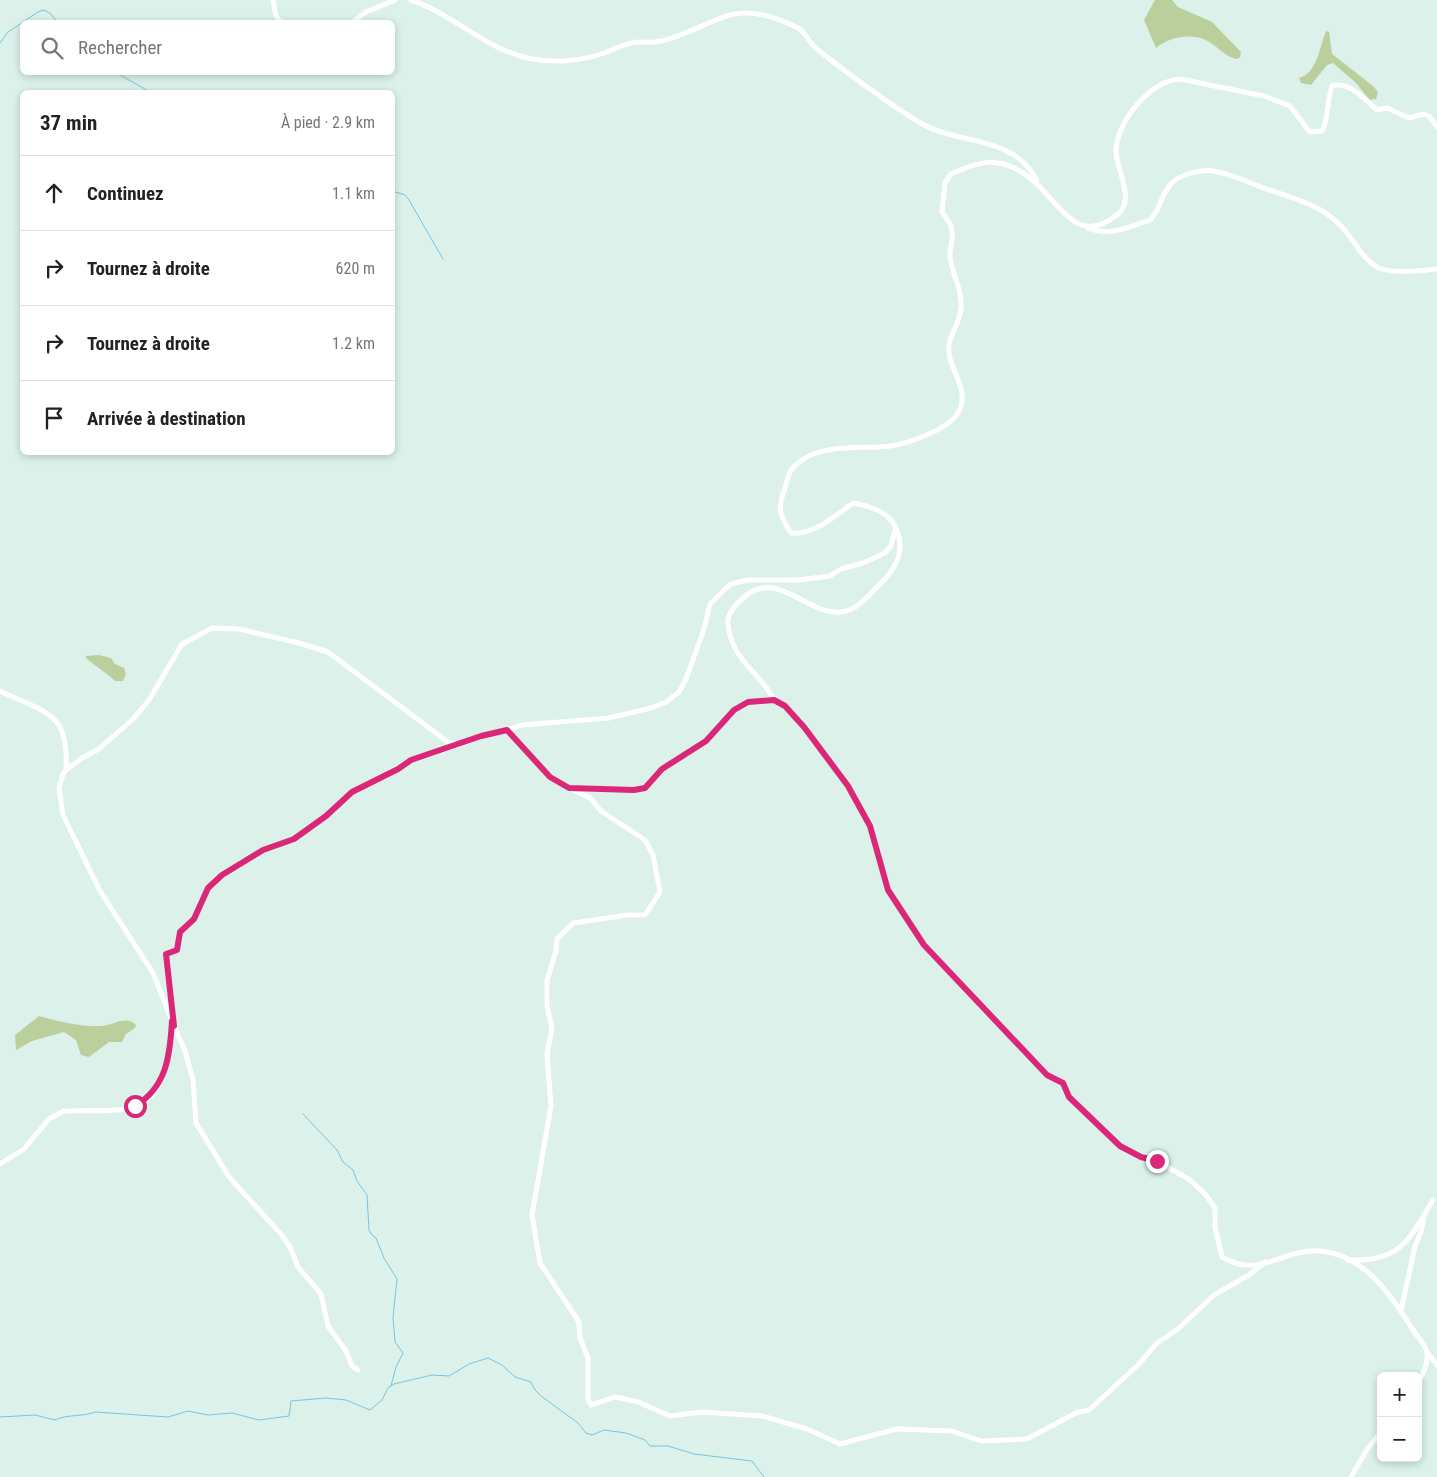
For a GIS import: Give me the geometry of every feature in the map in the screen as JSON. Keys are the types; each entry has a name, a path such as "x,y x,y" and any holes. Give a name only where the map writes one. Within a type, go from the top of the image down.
{"street":[{"path":"273,0 279,20"},
{"path":"356,20 366,12 395,0"},
{"path":"411,0 426,5 463,29 501,48 534,59 548,60 590,57 619,46 642,41 662,41 732,15 744,13 770,18 803,32 811,45 922,124 962,137 983,141 1016,156 1031,170 1041,187"},
{"path":"1085,226 1100,226 1120,214 1125,204 1125,190 1116,151 1119,134 1124,122 1140,102 1168,80 1180,79 1264,96 1290,106 1310,132 1322,131 1326,122 1328,98 1332,86 1336,85 1354,90 1378,110 1387,108 1409,118 1430,116 1437,127"},
{"path":"1437,269 1412,272 1378,269 1354,245 1340,224 1320,210 1293,196 1238,177 1213,171 1189,174 1174,181 1162,195 1150,220 1111,233 1096,231 1085,226 1070,216 1032,178 998,162 976,165 951,174 945,183 942,212 949,219 953,232 949,256 961,306 959,322 950,343 949,352 963,395 958,413 952,421 934,432 882,447 853,446 828,450 808,457 790,472 780,501 780,515 791,533 798,534 827,521 853,503 874,507 886,515 894,524 900,544 898,558 889,575 853,609 840,612 826,610 768,587 753,590 732,610 728,620 731,638 741,661 760,679 774,700 785,706 800,722 848,786 870,826 888,890 924,945 1047,1075 1063,1083 1069,1097 1120,1146 1141,1157 1157,1161 1190,1180 1206,1195 1215,1208 1216,1234 1222,1257 1235,1265 1252,1266 1304,1251 1322,1251 1347,1260 1379,1281 1437,1365"},
{"path":"0,1164 29,1146 54,1115 64,1111 128,1109 149,1096 166,1071 173,1024 166,954 177,950 180,932 194,919 208,888 222,875 263,850 294,839 326,816 352,792 398,769 411,760 481,736 522,725 609,718 651,708 666,702 679,692 686,680 704,629 710,604 724,590 732,584 748,580 798,580 830,576 840,569 863,563 884,553 891,546 895,530"},
{"path":"358,1370 352,1366 346,1351 328,1326 321,1294 298,1268 290,1247 281,1234 229,1177 196,1122 193,1080 186,1051 153,973 100,891 63,815 59,788 66,770 82,758 99,749 134,718 149,700 182,644 212,628 239,629 328,652 448,742 458,745"},
{"path":"0,691 56,718 65,737 66,770"},
{"path":"569,788 634,790 645,788 662,769 706,741 734,710 748,702 774,700"},
{"path":"507,730 550,777 590,798 602,811 645,840 653,855 660,892 645,915 628,915 573,923 557,938 556,951 547,981 548,1006 552,1028 547,1054 551,1106 545,1131 532,1215 540,1263 579,1322 580,1338 588,1358 588,1400 591,1405 615,1398 638,1402 670,1416 702,1412 762,1416 807,1429 840,1444 897,1428 952,1431 981,1441 1027,1439 1076,1413 1089,1410 1138,1365 1157,1343 1178,1329 1191,1314 1214,1295 1250,1275 1265,1262"},
{"path":"1347,1260 1366,1260 1398,1250 1408,1242 1433,1200"},
{"path":"1401,1311 1411,1260 1416,1241 1422,1232 1424,1215"},
{"path":"1422,1372 1426,1363 1427,1352"},
{"path":"1351,1477 1366,1451 1377,1437"}],"green space":[{"path":"1155,0 1172,0 1178,7 1212,22 1241,52 1240,57 1237,59 1226,55 1211,43 1198,37 1175,38 1156,48 1144,20"},
{"path":"1326,31 1329,32 1332,54 1373,86 1378,92 1376,99 1370,100 1355,82 1333,63 1327,65 1311,85 1301,83 1299,78 1310,71 1314,65"},
{"path":"99,655 111,658 115,664 124,668 126,674 123,681 115,681 86,658 86,656"},
{"path":"39,1016 86,1026 102,1026 124,1021 132,1022 136,1025 135,1028 126,1034 122,1042 109,1042 89,1057 81,1055 76,1040 64,1032 32,1041 16,1050 15,1035"}],"waterway":[{"path":"26,20 44,10 51,14 56,20"},
{"path":"0,43 8,32 20,24"},
{"path":"120,75 146,90"},
{"path":"395,192 405,195 409,200 443,259"},
{"path":"303,1114 337,1150 343,1162 353,1170 357,1181 367,1195 369,1230 376,1238 384,1258 397,1279 393,1318 395,1342 403,1353 396,1367 391,1386"},
{"path":"0,1417 35,1415 55,1420 95,1412 168,1417 188,1411 208,1415 232,1413 259,1420 289,1416 291,1401 326,1398 346,1400 370,1410 382,1400 388,1388 394,1384 432,1375 449,1376 469,1364 488,1358 502,1365 515,1377 531,1382 541,1396 578,1423 586,1433 592,1435 604,1430 626,1433 645,1440 650,1446 668,1446 694,1454 752,1461 764,1477"}],"route":[{"path":"135,1106 149,1096 157,1086 166,1071 170,1053 172,1021 174,1026 166,954 177,950 180,932 194,919 208,888 222,875 263,850 294,839 326,816 352,792 398,769 411,760 481,736 507,730 550,777 569,788 634,790 645,788 662,769 706,741 724,718 734,710 748,702 774,700 785,706 800,722 832,762 848,786 870,826 888,890 924,945 1047,1075 1063,1083 1069,1097 1097,1125 1120,1146 1141,1157 1157,1161"}]}
